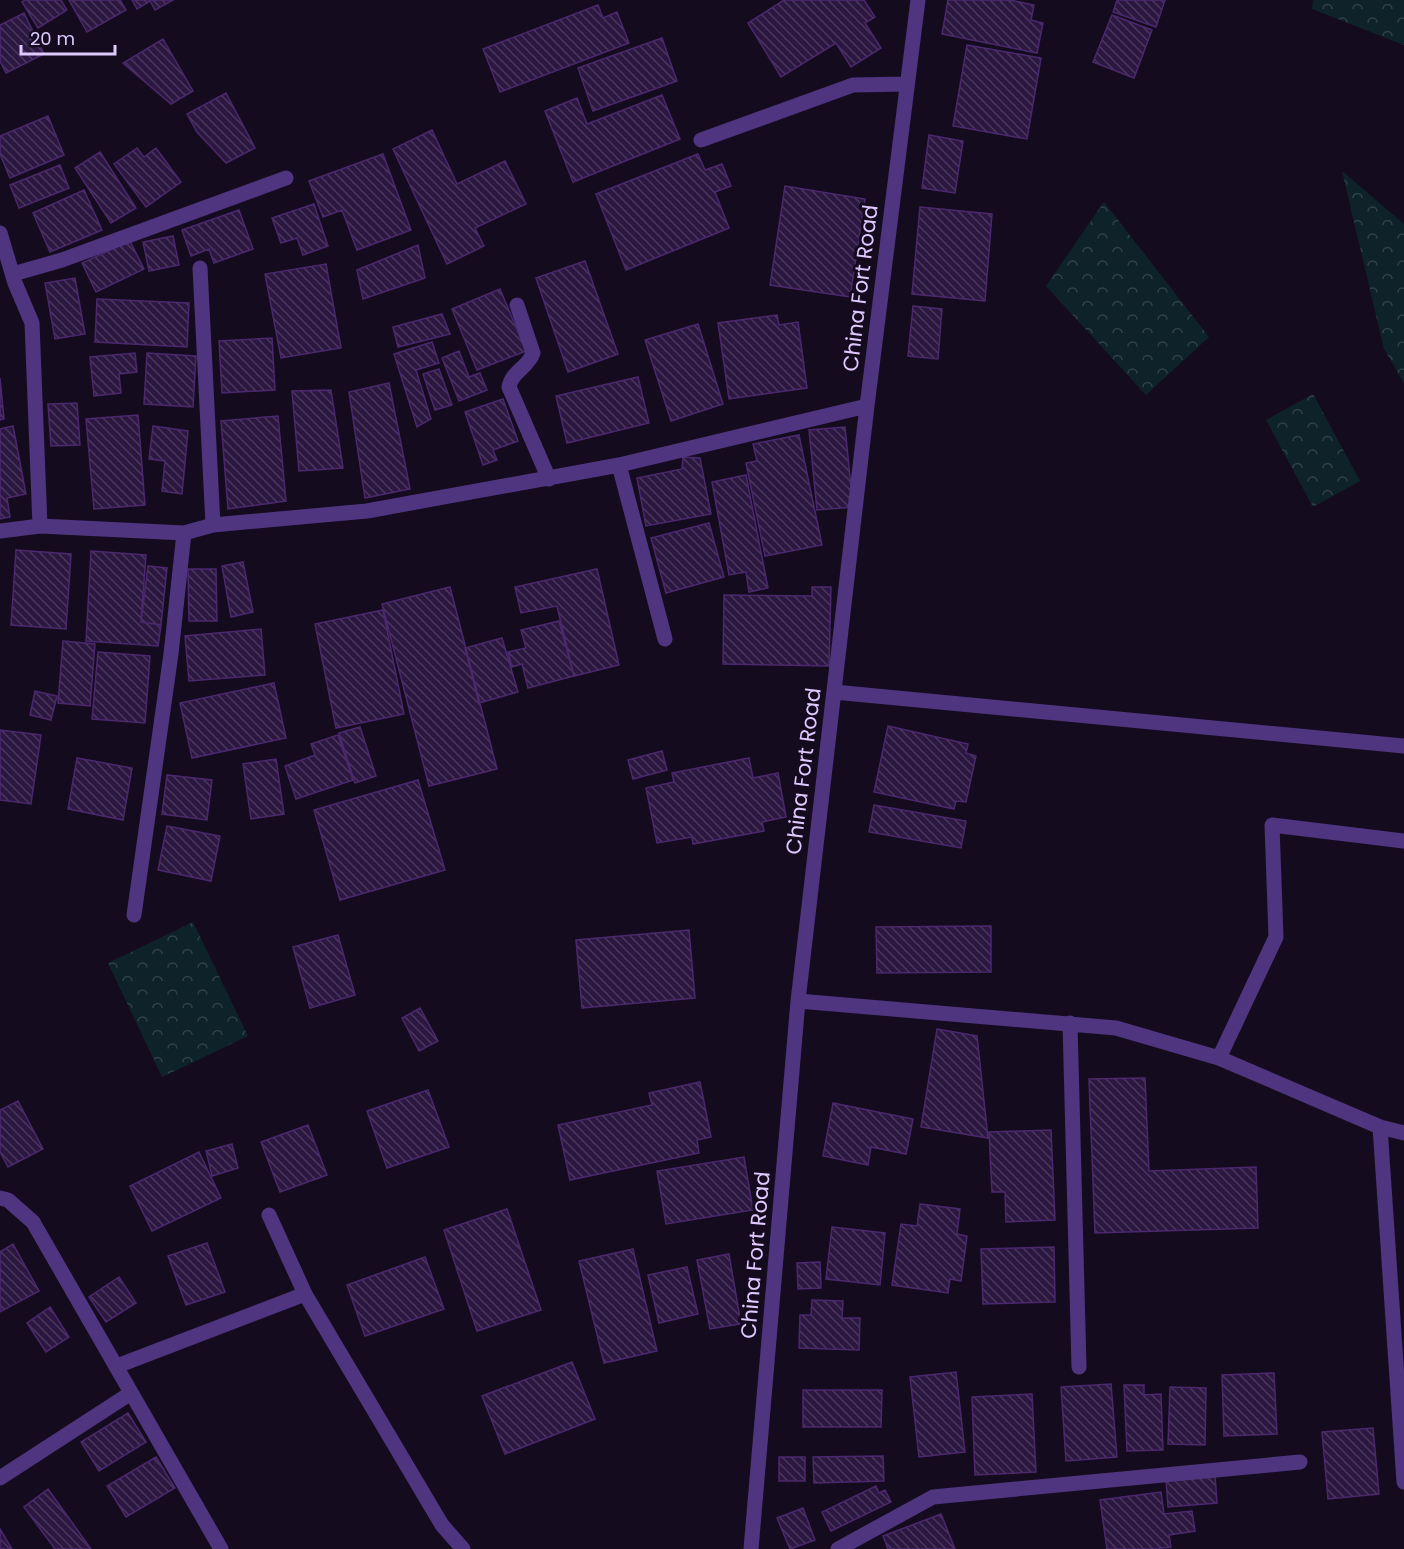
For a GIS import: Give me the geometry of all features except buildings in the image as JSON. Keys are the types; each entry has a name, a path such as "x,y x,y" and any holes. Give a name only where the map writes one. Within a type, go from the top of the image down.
{"street":[{"name":"China Fort Road","path":"751,1549 798,1001 867,406 918,0"},
{"path":"701,140 853,85 907,84"},
{"path":"13,274 62,260 286,178"},
{"path":"0,233 32,323 40,526"},
{"path":"200,268 213,525"},
{"path":"517,305 533,353 531,360 511,379 509,387 549,479"},
{"path":"0,531 40,526 184,533 213,525 367,511 619,465 867,406"},
{"path":"619,465 665,639"},
{"path":"134,915 171,654 184,533"},
{"path":"834,692 1404,746"},
{"path":"1219,1058 1276,937 1272,825 1404,842"},
{"path":"798,1001 1116,1028 1219,1058 1380,1127 1404,1133"},
{"path":"1070,1023 1078,1367"},
{"path":"1380,1127 1404,1482"},
{"path":"0,1198 8,1200 33,1222 221,1549"},
{"path":"269,1215 305,1294 442,1525 463,1549"},
{"path":"117,1366 305,1294"},
{"path":"0,1478 131,1393"},
{"path":"838,1549 933,1497 1300,1461"}],"green space":[{"path":"1313,0 1404,0 1404,45 1312,9"},
{"path":"1342,171 1404,224 1404,383 1384,349"},
{"path":"1104,202 1209,337 1146,395 1046,286"},
{"path":"1313,394 1360,481 1313,507 1266,420"},
{"path":"193,922 248,1036 162,1077 108,963"}]}
